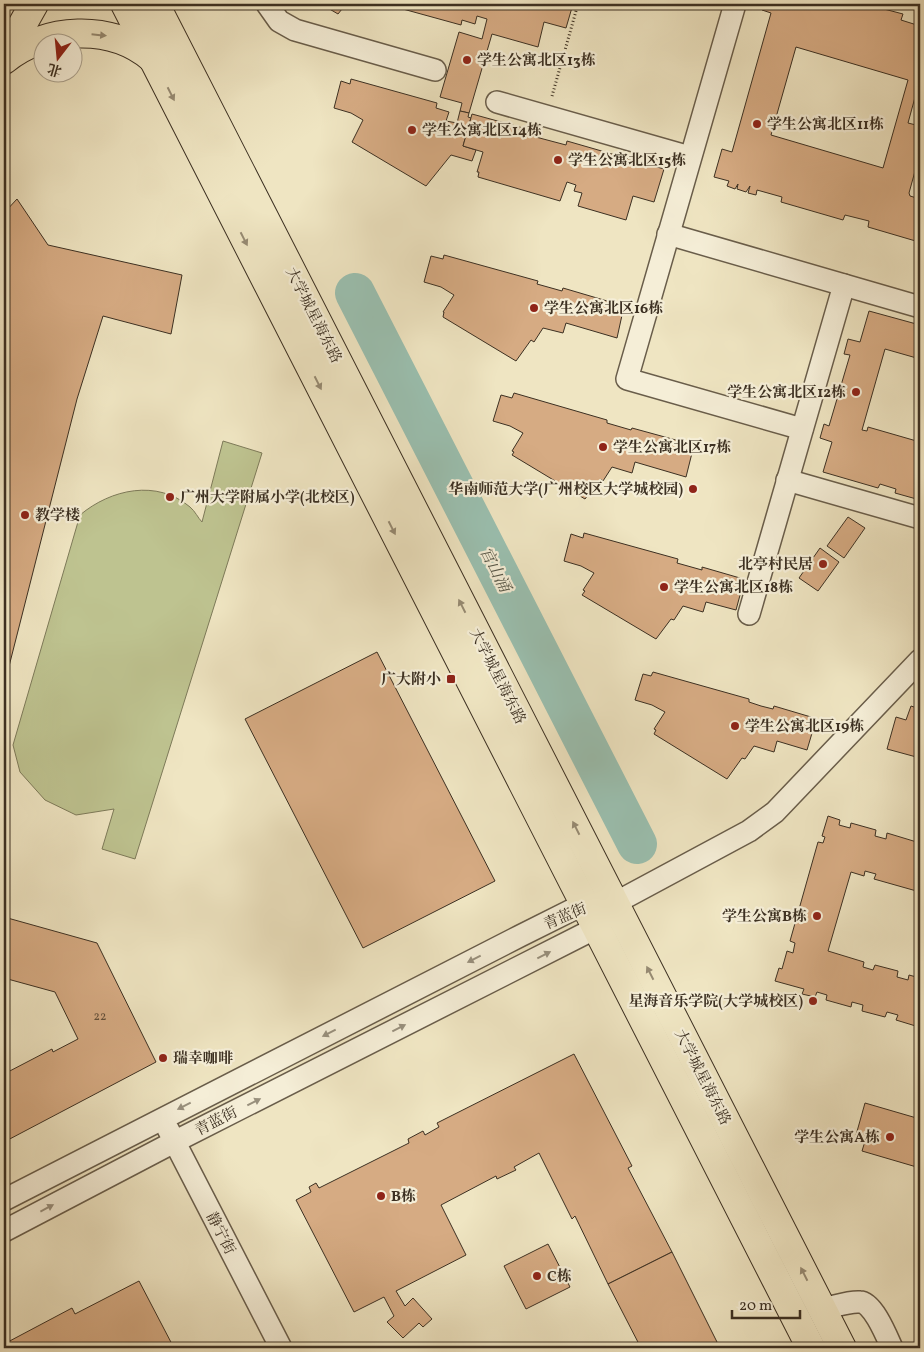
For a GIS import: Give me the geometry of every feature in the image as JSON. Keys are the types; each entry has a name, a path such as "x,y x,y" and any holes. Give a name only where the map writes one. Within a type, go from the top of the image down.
{"main road":[{"path":"4,59 34,4"},
{"name":"大学城星海东路","path":"125,4 811,1348"},
{"name":"大学城星海东路","path":"155,4 842,1348"},
{"path":"4,59 25,45 44,38 88,34 111,36 128,41 152,58"}],"street":[{"path":"267,4 279,21 296,30 435,70"},
{"path":"735,4 627,379 802,429"},
{"path":"497,102 690,158"},
{"path":"668,234 920,307"},
{"path":"749,614 844,285"},
{"path":"787,480 920,518"},
{"path":"615,903 762,822 816,771 916,669"},
{"name":"青蓝街","path":"4,1200 162,1117 584,904 615,903"},
{"name":"青蓝街","path":"4,1231 174,1142 596,928 615,903"},
{"name":"静宁街","path":"162,1117 281,1348"},
{"path":"822,1309 859,1302 866,1303 872,1310 892,1348"}],"path":[{"path":"547,116 578,4"}],"green space":[{"path":"223,441 262,453 135,859 102,849 114,809 76,815 45,800 20,772 13,745 80,515 106,499 134,491 149,490 177,498 192,509 202,522"}],"building":[{"path":"321,4 346,4 338,14"},
{"name":"学生公寓北区13栋","path":"393,4 573,4 566,28 544,22 538,47 492,34 469,113 460,111 462,103 440,97 459,32 482,39 487,19 477,16 475,24 462,20 461,25 392,6"},
{"name":"学生公寓北区11栋","path":"764,4 865,4 903,14 901,20 920,26 920,79 908,123 920,126 920,153 909,193 910,196 920,199 919,242 868,227 869,221 845,215 843,220 781,202 782,197 757,190 756,195 748,193 750,186 746,192 737,189 738,184 735,189 727,186 729,181 714,177 722,149 732,152 771,13 762,10","holes":["796,47 908,80 883,168 771,135"]},
{"name":"学生公寓北区14栋","path":"351,79 437,103 436,108 449,112 446,121 457,123 460,111 469,113 468,117 471,118 463,146 476,150 472,161 451,155 426,186 352,142 363,120 351,113 334,108 341,81 350,84"},
{"name":"学生公寓北区15栋","path":"472,114 534,131 532,136 566,145 567,141 664,169 654,202 633,196 626,220 578,206 582,193 574,191 576,185 567,182 560,201 478,177 479,172 477,172 483,152 463,146"},
{"name":"教学楼","path":"17,199 48,245 182,275 171,334 103,316 77,399 4,686 4,213"},
{"name":"学生公寓北区16栋","path":"444,255 538,281 537,284 562,291 563,288 624,306 617,338 566,323 563,333 543,328 534,342 531,340 516,361 443,317 443,312 454,295 441,287 424,282 431,256 443,259"},
{"name":"学生公寓北区12栋","path":"869,311 920,325 920,359 885,349 862,430 867,431 868,427 920,442 920,500 895,493 896,489 880,484 878,488 823,472 832,442 820,438 824,424 829,426 850,355 844,354 848,339 860,342"},
{"name":"学生公寓北区17栋","path":"514,393 607,420 607,423 631,430 632,428 694,445 686,477 635,462 632,473 612,467 603,481 601,479 585,499 512,455 514,452 512,451 523,433 510,426 493,421 501,395 512,398"},
{"path":"848,517 865,528 844,558 827,546"},
{"name":"学生公寓北区18栋","path":"584,533 678,559 677,563 702,570 702,567 740,578 739,582 743,584 736,610 706,602 703,612 683,606 674,620 671,619 656,639 582,595 585,591 583,590 594,573 581,566 564,561 571,534 583,538"},
{"path":"820,548 839,562 818,591 799,578"},
{"path":"377,652 495,881 363,948 245,719"},
{"name":"学生公寓北区19栋","path":"653,672 749,699 749,702 761,706 773,709 774,706 811,717 810,722 815,723 807,750 777,741 774,752 754,746 745,759 742,758 727,779 654,734 656,730 654,729 665,712 652,705 635,700 643,674 651,676"},
{"path":"911,706 920,709 920,758 887,749 896,717 906,720"},
{"name":"学生公寓B栋","path":"828,816 840,820 839,825 850,828 851,823 876,830 875,836 886,839 887,833 920,843 920,892 874,879 876,874 865,871 864,876 851,872 828,951 864,962 863,967 873,970 875,965 898,971 897,977 908,980 909,975 920,978 919,1027 896,1020 898,1015 887,1012 885,1017 862,1011 863,1005 852,1002 851,1007 826,1000 827,995 817,992 815,997 802,994 804,989 775,981 779,968 782,969 787,951 793,953 795,943 790,941 818,842 823,843 825,837 822,836"},
{"path":"4,917 97,943 156,1062 4,1142 4,1074 52,1049 53,1052 78,1039 55,992 4,978"},
{"name":"B栋","path":"574,1054 632,1166 628,1168 672,1252 608,1284 575,1216 572,1219 539,1153 514,1167 516,1170 497,1179 496,1176 441,1205 466,1255 396,1291 405,1306 413,1298 432,1319 423,1327 419,1323 403,1338 387,1322 394,1316 384,1297 354,1312 296,1200 311,1192 309,1187 316,1183 319,1188 409,1143 408,1139 423,1131 425,1135 439,1127 437,1123"},
{"name":"学生公寓A栋","path":"865,1103 920,1119 920,1168 862,1151 866,1138 856,1135"},
{"name":"C栋","path":"548,1244 570,1287 526,1309 504,1266"},
{"path":"672,1252 720,1348 641,1348 608,1284"},
{"path":"139,1281 174,1348 4,1348 4,1344 72,1308 75,1314"}],"waterway":[{"name":"官山涌","path":"355,293 637,844"}],"place":[{"name":"学生公寓北区13栋","path":"467,60"},
{"name":"学生公寓北区11栋","path":"757,124"},
{"name":"学生公寓北区14栋","path":"412,130"},
{"name":"学生公寓北区15栋","path":"558,160"},
{"name":"学生公寓北区16栋","path":"534,308"},
{"name":"学生公寓北区12栋","path":"856,392"},
{"name":"学生公寓北区17栋","path":"603,447"},
{"name":"华南师范大学(广州校区大学城校园)","path":"693,489"},
{"name":"广州大学附属小学(北校区)","path":"170,497"},
{"name":"教学楼","path":"25,515"},
{"name":"北亭村民居","path":"823,564"},
{"name":"学生公寓北区18栋","path":"664,587"},
{"name":"广大附小","path":"451,679"},
{"name":"学生公寓北区19栋","path":"735,726"},
{"name":"学生公寓B栋","path":"817,916"},
{"name":"星海音乐学院(大学城校区)","path":"813,1001"},
{"name":"瑞幸咖啡","path":"163,1058"},
{"name":"学生公寓A栋","path":"890,1137"},
{"name":"B栋","path":"381,1196"},
{"name":"C栋","path":"537,1276"}]}
